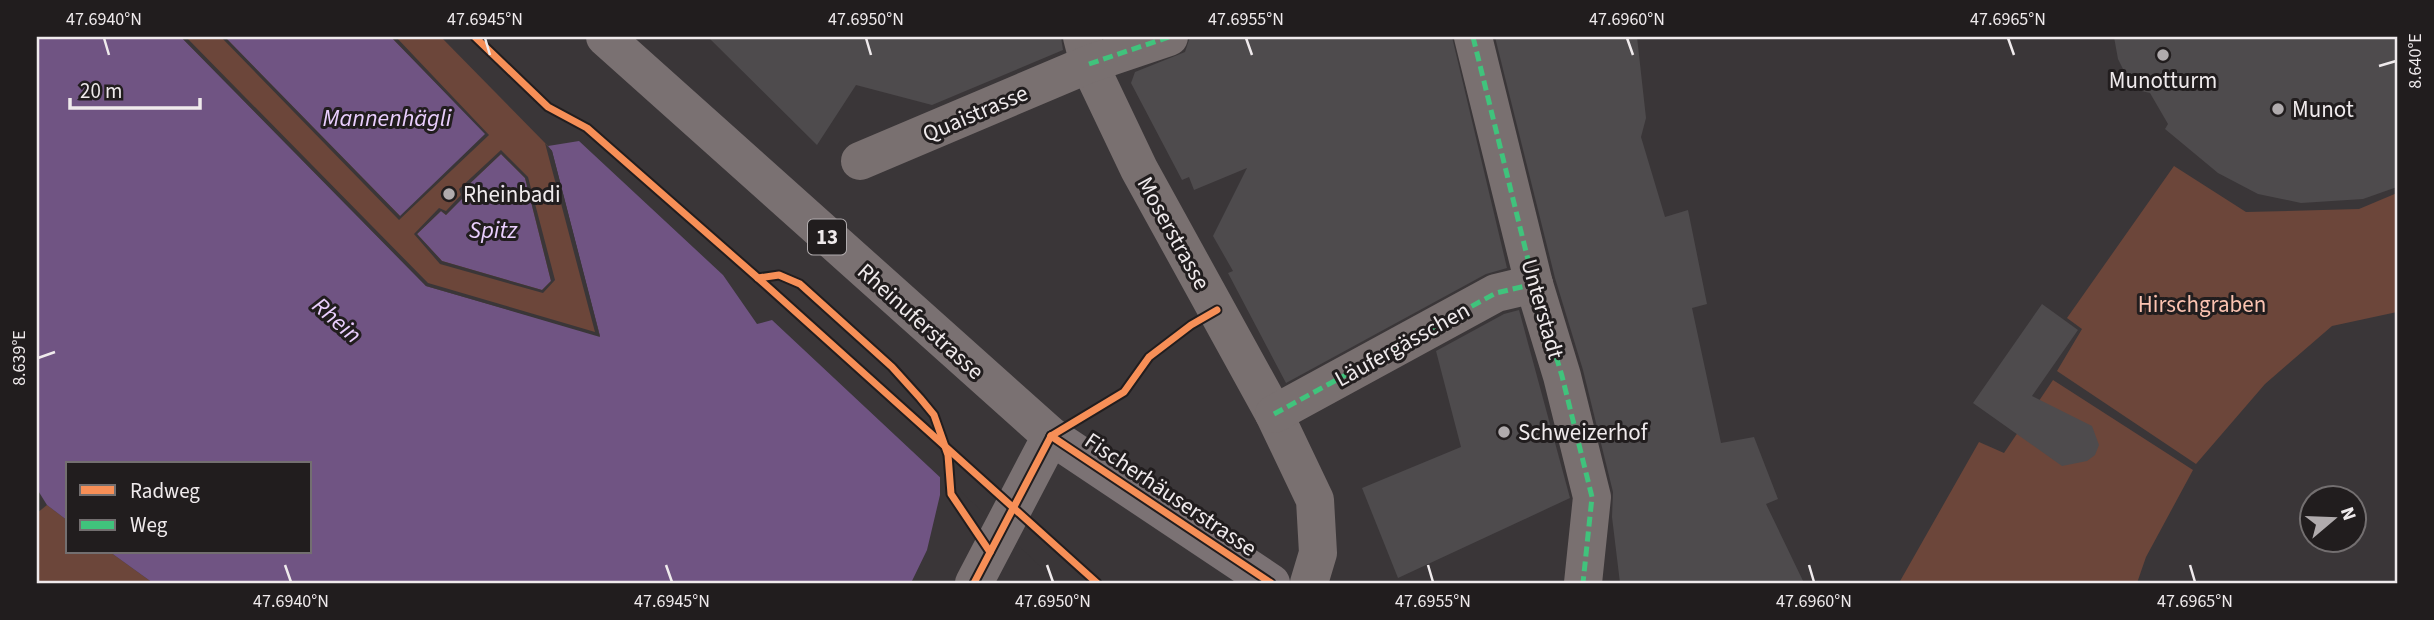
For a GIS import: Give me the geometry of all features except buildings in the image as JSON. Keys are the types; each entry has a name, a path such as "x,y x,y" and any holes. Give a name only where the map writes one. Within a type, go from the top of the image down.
{"main road":[{"name":"Rheinuferstrasse","path":"605,37 1051,436"},
{"path":"974,583 1051,436"},
{"name":"Fischerhäuserstrasse","path":"1051,436 1271,583"}],"street":[{"name":"Quaistrasse","path":"860,161 1086,51 1169,37"},
{"name":"Unterstadt","path":"1473,37 1534,284 1562,376 1592,496 1583,583"},
{"name":"Moserstrasse","path":"1086,51 1160,208 1274,414 1315,500 1318,554 1309,583"},
{"name":"Läufergässchen","path":"1274,414 1496,293 1534,284"}],"green space":[{"name":"Rheinbadi","path":"181,37 441,37 548,146 600,337 426,286"},
{"name":"Hirschgraben","path":"2174,166 2246,212 2359,209 2397,193 2397,312 2332,326 2265,384 2196,464 2057,371 2082,329 2067,318"},
{"path":"2053,380 2193,470 2146,557 2137,583 1899,583 1979,442 2004,453"},
{"path":"47,505 66,519 66,554 113,554 153,583 37,583 37,513"}],"water":[{"name":"Rhein","path":"37,37 181,37 426,286 600,336 552,151 548,146 579,141 723,275 757,324 772,320 1053,583 153,583 113,554 312,554 312,462 66,462 66,519 47,505 37,489"},
{"name":"Mannenhägli","path":"225,37 391,37 486,134 401,217"},
{"name":"Spitz","path":"501,154 525,178 551,281 542,290 442,261 417,234 441,211 446,215 465,195 462,191"}],"pier":[{"path":"181,37 186,37 428,283 595,332 545,143 552,151 600,337 426,286"},
{"path":"221,37 225,37 400,216 485,134 391,37 396,37 489,135 399,220"},
{"path":"501,150 528,177 555,280 543,293 440,264 414,234 439,208 446,211 461,195 459,189","holes":["501,154 525,178 551,281 542,290 442,261 417,234 441,211 446,215 466,195 462,191"]},
{"path":"940,472 1057,583 911,583 927,550 940,495"}],"marked path":[{"path":"1089,64 1169,37"},
{"path":"1473,37 1534,284 1562,376 1592,497 1583,583"},
{"path":"1274,414 1496,293 1534,284"}],"cycle path":[{"path":"475,37 548,107 587,128 758,278 1097,583"},
{"path":"758,278 779,275 800,284 892,367 920,398 934,415 948,455 951,494 990,552"},
{"path":"1051,436 1124,392 1149,357 1191,325 1217,310"},
{"path":"1051,436 1271,583"},
{"path":"974,583 1051,436"}],"place":[{"name":"Munotturm","path":"2163,55"},
{"name":"Munot","path":"2278,109"},
{"name":"Rheinbadi","path":"449,194"},
{"name":"Schweizerhof","path":"1504,432"}]}
